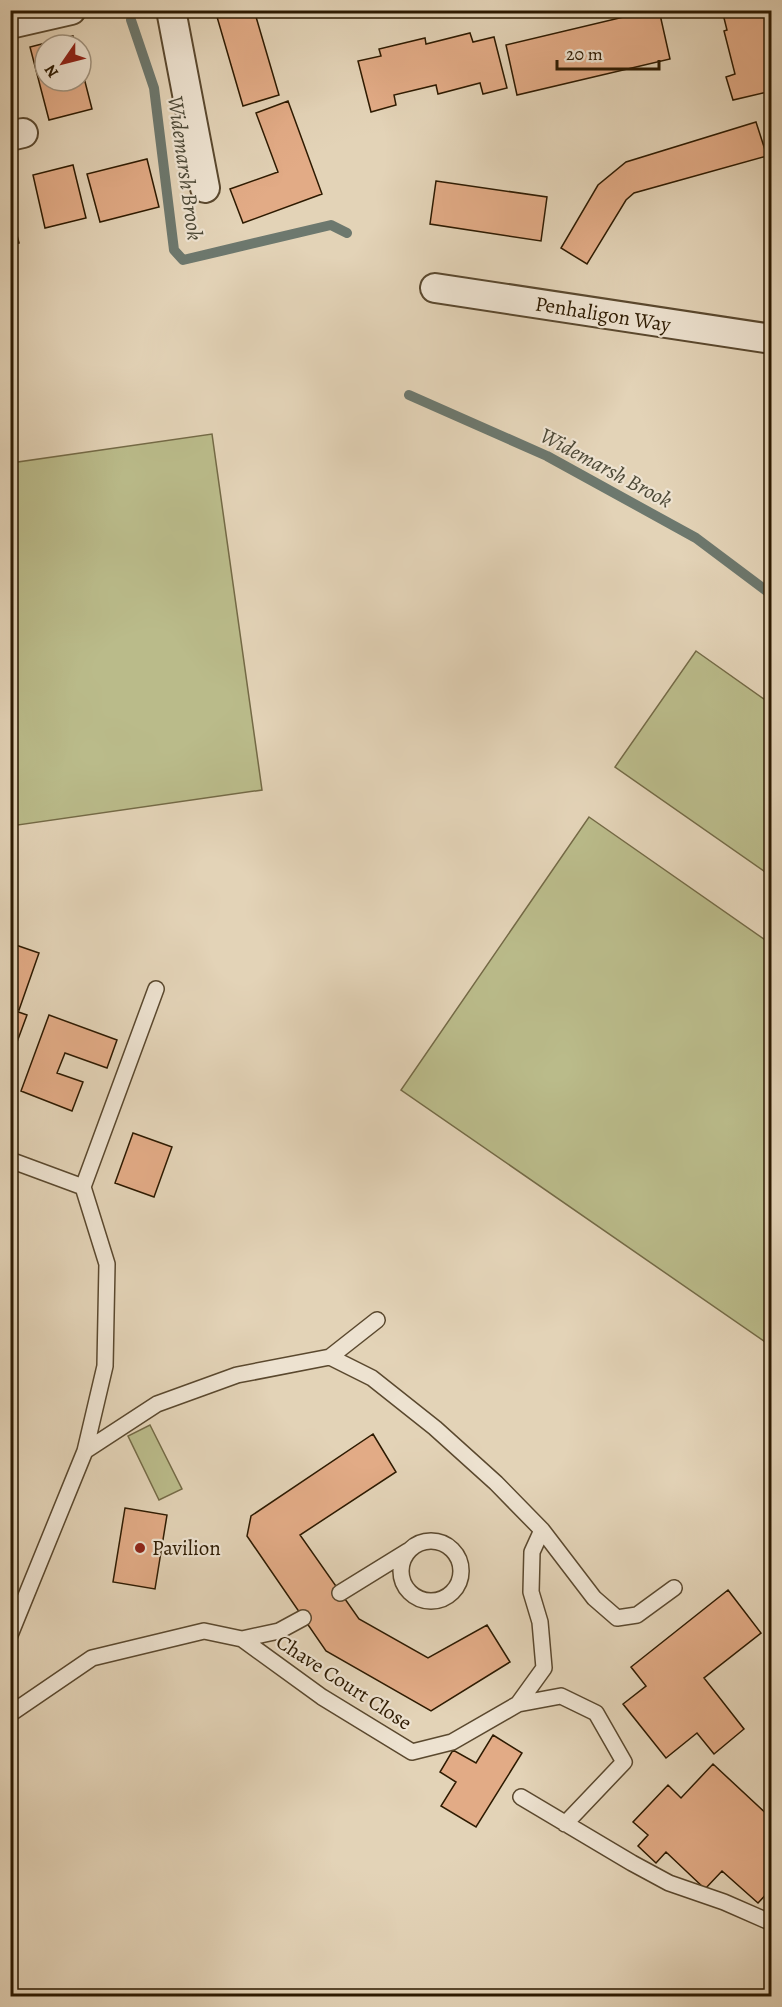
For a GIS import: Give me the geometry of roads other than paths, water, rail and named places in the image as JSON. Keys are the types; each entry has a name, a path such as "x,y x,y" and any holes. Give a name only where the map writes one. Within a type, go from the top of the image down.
{"street":[{"path":"10,24 70,10"},
{"path":"171,10 205,188"},
{"name":"Penhaligon Way","path":"435,288 771,339"}],"lane":[{"path":"10,1635 85,1451 105,1366 107,1263 83,1187 156,989"},
{"path":"10,1160 83,1187"},
{"path":"85,1451 157,1404 237,1375 330,1357 377,1320"},
{"path":"330,1357 372,1378 435,1428 496,1483 542,1530 594,1598 617,1617 637,1615 674,1588"},
{"name":"Chave Court Close","path":"10,1714 92,1658 204,1631 242,1640 322,1697 412,1752 452,1742 518,1704 544,1668 540,1622 531,1592 532,1552 542,1530"},
{"path":"340,1593 416,1544 426,1540 446,1545 459,1561 461,1571 459,1582 453,1591 437,1600 428,1601 411,1593 401,1577 403,1559 408,1551"},
{"path":"242,1640 279,1631 303,1618"},
{"path":"518,1704 561,1696 596,1713 624,1762 565,1824"},
{"path":"521,1797 669,1883 724,1902 771,1923"}],"waterway":[{"name":"Widemarsh Brook","path":"131,20 154,88 174,250 183,260 331,225 347,233"},
{"name":"Widemarsh Brook","path":"409,395 547,456 696,538 772,595"}],"place":[{"name":"Pavilion","path":"140,1548"}]}
